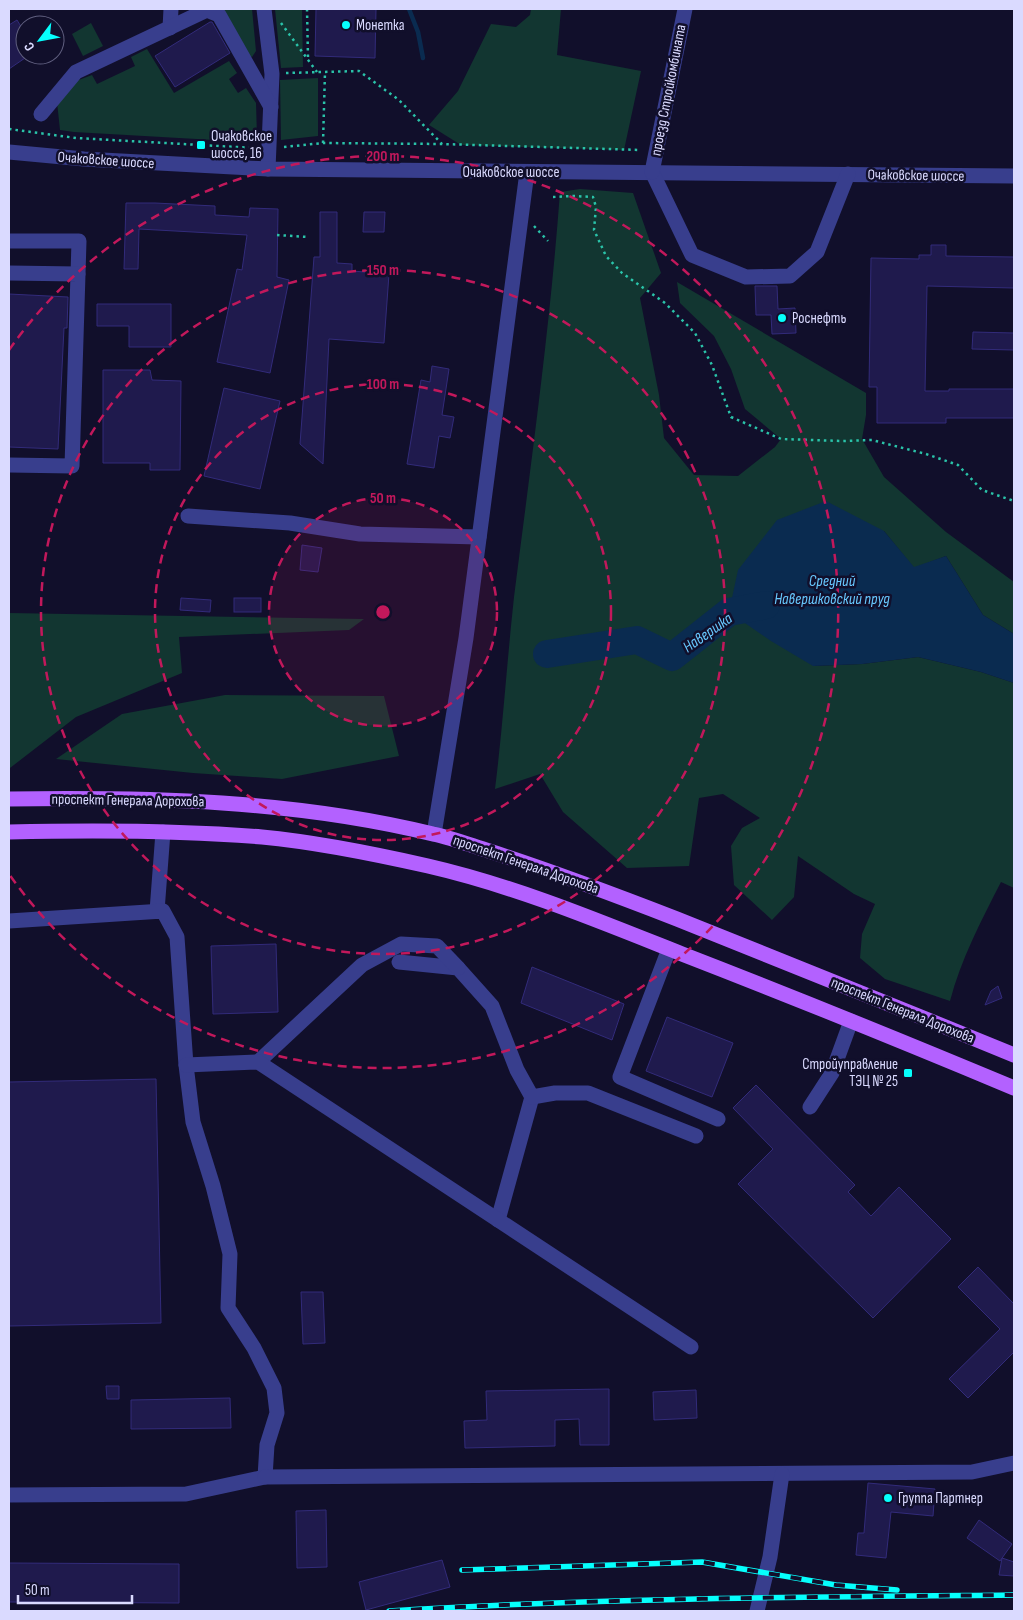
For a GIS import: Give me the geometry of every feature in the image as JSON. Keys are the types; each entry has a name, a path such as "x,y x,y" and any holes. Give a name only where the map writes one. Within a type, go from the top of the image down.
{"main road":[{"name":"проспект Генерала Дорохова","path":"9,799 175,799 272,806 345,817 434,834 588,884 1014,1055"},
{"name":"проспект Генерала Дорохова","path":"9,832 90,830 264,838 337,848 429,866 506,888 669,948 1014,1088"}],"street":[{"path":"170,28 171,9"},
{"name":"проезд Стройкомбината","path":"652,172 685,9"},
{"path":"41,114 76,72 206,10 219,15 271,107"},
{"path":"268,169 272,74 270,12"},
{"name":"Очаковское шоссе","path":"9,152 84,159 268,169 1014,176"},
{"path":"434,834 466,638 527,172"},
{"path":"652,172 692,255 746,277 790,276 817,252 848,174"},
{"path":"9,241 79,241 72,466 9,465"},
{"path":"9,273 78,274"},
{"path":"188,516 290,523 360,534 479,538"},
{"path":"156,912 163,832"},
{"path":"9,921 163,911 177,937 186,1065 193,1122 213,1186 230,1254 228,1308 254,1348 274,1388 277,1413 267,1445 264,1477"},
{"path":"258,1062 362,964 401,944 436,946 492,1006 517,1070 532,1098 498,1220"},
{"path":"669,948 620,1077 718,1119"},
{"path":"399,962 458,968"},
{"path":"810,1107 832,1073 851,1021"},
{"path":"186,1065 258,1062 691,1347"},
{"path":"532,1098 555,1093 588,1093 696,1136"},
{"path":"9,1495 186,1494 264,1477 972,1472 1014,1463"},
{"path":"757,1611 770,1557 782,1474"}],"path":[{"path":"307,9 308,59"},
{"path":"270,12 317,72"},
{"path":"282,74 359,70 399,100 442,144"},
{"path":"323,143 325,72"},
{"path":"9,128 76,138 269,148 323,143 442,144 656,151"},
{"path":"553,198 592,197 596,207 594,230 606,256 622,273 665,303 695,333 712,365 731,417 781,439 872,440 926,454 958,465 982,490 1014,501"},
{"path":"277,235 308,237"}],"green space":[{"path":"219,9 252,9 256,51 252,57 247,55"},
{"path":"275,9 302,9 303,67 281,68"},
{"path":"531,9 561,9 557,55 641,71 624,150 461,145 429,125 458,91 491,24 516,27 530,15"},
{"path":"91,23 103,46 83,56 72,34"},
{"path":"147,49 174,93 229,61 237,73 229,79 238,93 246,88 256,103 257,137 249,142 60,130 57,102 76,81 92,75 97,84 135,66 131,57"},
{"path":"318,78 318,136 281,140 280,80"},
{"path":"580,189 633,193 661,273 640,298 659,395 664,438 694,475 738,476 775,447 781,439 745,409 731,369 714,336 680,303 677,282 866,393 866,415 862,439 884,477 946,532 1014,582 1014,634 983,615 946,556 914,568 884,531 813,666 862,664 918,657 981,672 1014,683 1014,888 1001,882 966,955 950,1001 885,979 860,958 862,934 875,904 854,894 798,856 794,897 772,920 734,885 731,846 742,828 760,818 723,794 699,798 689,866 627,868 563,812 540,774 495,789 514,597 546,345 560,192"},
{"path":"9,613 364,619 349,630 179,637 182,673 76,717 10,768"},
{"path":"225,695 384,696 399,756 282,779 193,773 56,759 122,714"}],"water":[{"name":"Средний Навершковский пруд","path":"826,501 884,531 914,567 946,556 983,615 1014,634 1014,683 981,672 918,657 862,664 813,666 771,641 729,612 738,570 777,520"}],"building":[{"path":"316,9 376,9 375,58 315,56"},
{"path":"15,21 15,65 9,69 9,25"},
{"path":"212,22 230,53 175,87 155,56"},
{"path":"126,203 215,206 215,215 249,217 250,208 278,209 277,277 289,280 270,373 217,362 237,269 242,270 247,235 139,229 138,269 124,269"},
{"path":"320,212 337,212 337,263 352,264 352,271 389,274 384,343 329,339 323,464 300,444 314,257 320,257"},
{"path":"364,212 385,212 384,232 363,232"},
{"path":"931,245 946,245 946,256 1014,257 1014,288 927,286 925,391 1014,389 1014,418 946,418 946,423 877,423 877,387 869,387 871,258 919,259 919,255 931,255"},
{"path":"755,286 777,286 778,309 795,308 796,333 772,334 771,315 756,315"},
{"path":"9,294 68,297 67,328 64,328 58,449 9,447"},
{"path":"97,304 171,304 171,347 129,347 129,326 97,326"},
{"path":"973,332 1014,333 1014,350 972,349"},
{"path":"432,366 449,369 442,415 454,417 450,438 439,436 434,468 407,464 421,380 430,382"},
{"path":"103,370 150,370 152,380 181,381 180,470 150,470 150,463 103,463"},
{"path":"224,388 280,401 260,489 204,476"},
{"path":"302,545 322,548 318,572 300,570"},
{"path":"181,598 211,600 210,612 180,610"},
{"path":"234,598 261,598 261,612 234,612"},
{"path":"276,944 278,1012 213,1014 211,946"},
{"path":"532,967 624,1004 612,1040 521,1003"},
{"path":"998,986 1002,998 985,1005 991,991"},
{"path":"667,1017 733,1043 712,1097 646,1071"},
{"path":"156,1079 161,1323 9,1326 9,1082"},
{"path":"756,1085 855,1185 848,1192 871,1216 899,1187 951,1239 873,1318 738,1184 773,1149 733,1108"},
{"path":"978,1267 1014,1304 1014,1352 968,1398 949,1379 1000,1329 958,1287"},
{"path":"301,1292 323,1292 325,1343 303,1344"},
{"path":"106,1386 119,1386 119,1399 107,1399"},
{"path":"609,1389 609,1445 580,1445 579,1419 555,1420 555,1446 465,1448 464,1421 487,1420 486,1391"},
{"path":"696,1390 697,1418 654,1420 653,1392"},
{"path":"230,1398 231,1428 131,1429 131,1400"},
{"path":"868,1483 935,1489 933,1516 891,1512 886,1558 856,1555 858,1533 864,1533"},
{"path":"326,1510 327,1567 297,1568 296,1511"},
{"path":"979,1520 1012,1544 1000,1561 967,1538"},
{"path":"1002,1558 1014,1562 1014,1576 999,1575"},
{"path":"442,1560 450,1587 366,1610 359,1582"},
{"path":"9,1563 179,1564 179,1603 9,1602"}],"waterway":[{"path":"409,9 418,32 423,58"},
{"name":"Навершка","path":"547,654 637,640 672,657 729,612 766,605"}],"railway":[{"path":"462,1570 702,1562 836,1585 897,1590"},
{"path":"389,1611 623,1601 1014,1595"}],"place":[{"name":"Монетка","path":"346,25"},
{"name":"Очаковское шоссе, 16","path":"201,145"},
{"name":"Роснефть","path":"782,318"},
{"name":"Стройуправление ТЭЦ № 25","path":"908,1073"},
{"name":"Группа Партнер","path":"888,1498"}]}
